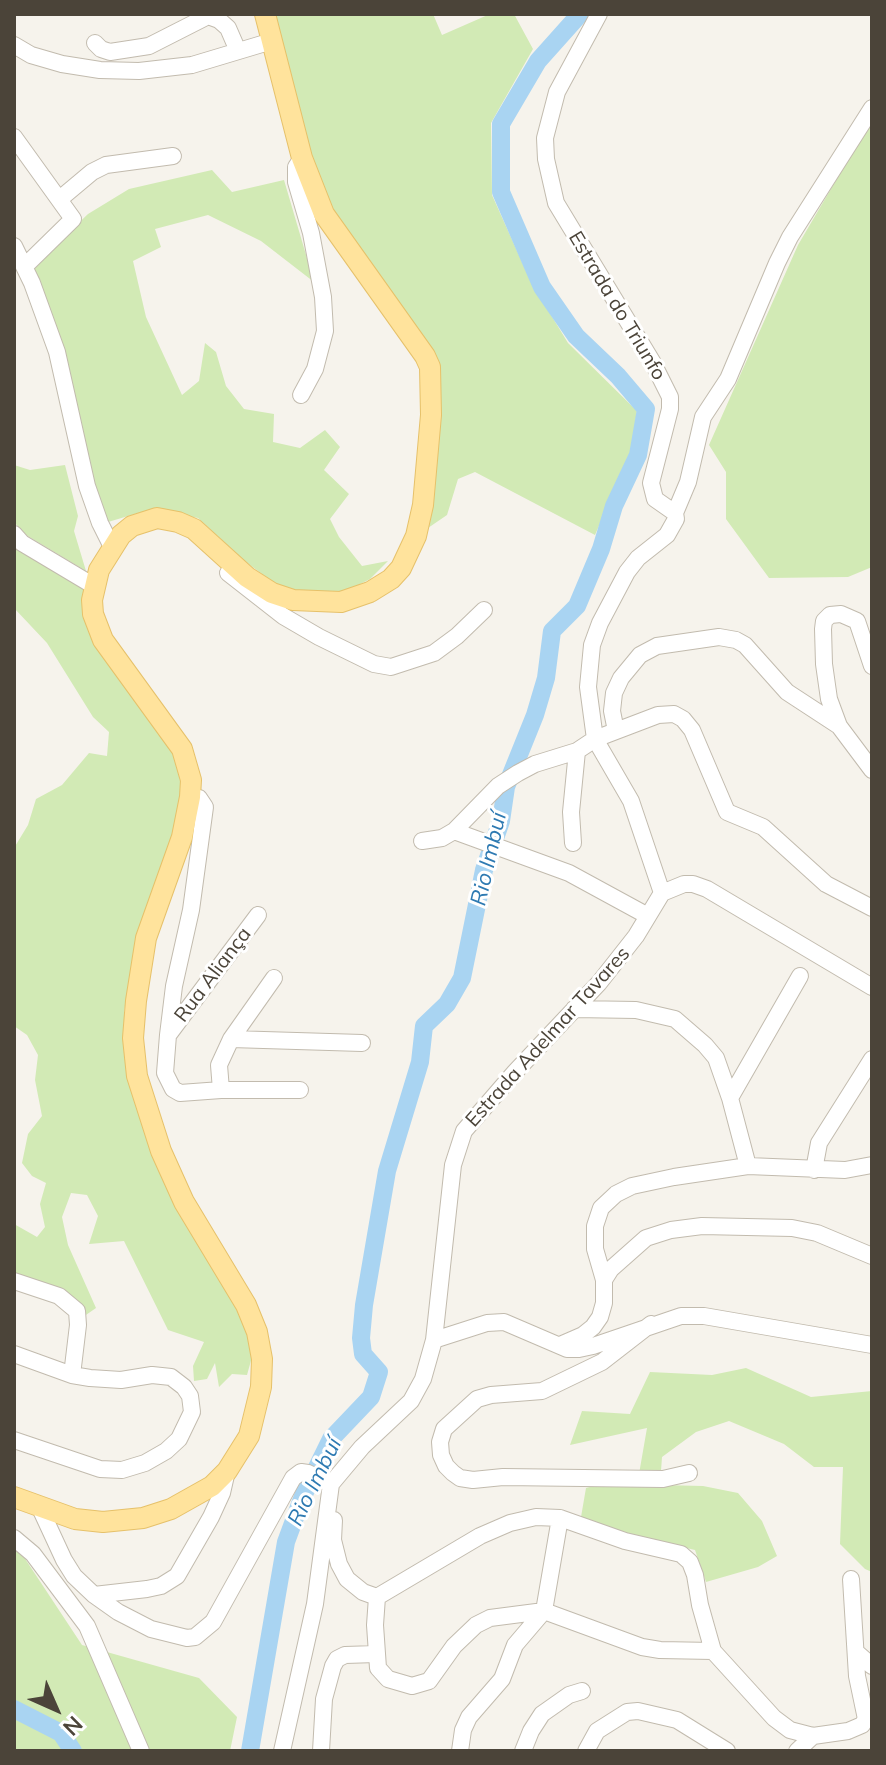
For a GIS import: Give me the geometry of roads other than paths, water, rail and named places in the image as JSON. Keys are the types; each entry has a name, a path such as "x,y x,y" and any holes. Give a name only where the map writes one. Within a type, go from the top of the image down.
{"main road":[{"path":"14,1497 75,1519 103,1522 143,1518 171,1509 212,1486 227,1471 249,1436 258,1409 262,1359 257,1332 246,1305 184,1202 161,1151 137,1076 133,1038 146,938 182,837 191,780 182,749 103,640 93,614 94,586 112,547 132,526 157,518 186,525 247,577 272,593 293,600 341,602 370,592 391,579 409,556 416,536 427,476 432,400 430,367 324,214 302,158 265,14"}],"street":[{"name":"Estrada do Triunfo","path":"599,14 557,92 545,138 546,159 556,203 670,397 670,409 651,483 655,499 675,513"},
{"path":"95,43 110,52 149,46 208,16 228,28 238,51"},
{"path":"14,45 31,55 52,61 100,70 139,71 192,65 272,41"},
{"path":"872,108 790,237 728,379 703,417 674,525 627,572 600,623 592,645 588,687 595,739 631,801 662,893 684,884 707,889 872,987"},
{"path":"14,137 61,198 73,219 25,266"},
{"path":"61,198 92,172 106,165 173,156"},
{"path":"301,395 315,369 325,331 318,271 296,182 296,167 302,158"},
{"path":"14,246 25,266 57,352 87,486 112,547"},
{"path":"14,534 22,543 94,586"},
{"path":"209,542 223,569 245,588 283,616 374,664 391,667 434,653 484,610"},
{"path":"872,632 857,621 835,613 824,621 824,664 829,699 839,726 872,770"},
{"path":"857,621 872,666"},
{"path":"616,731 612,711 614,693 621,678 640,655 657,646 719,637 745,645 787,692 839,726"},
{"path":"422,841 442,838 454,831 498,786 535,764 577,751 595,739 658,715 674,714 692,730 727,812 763,827 826,884 872,908"},
{"path":"573,843 571,812 577,751"},
{"path":"190,797 199,798 205,807 203,832 168,1035 165,1073 173,1089 180,1093 300,1090"},
{"path":"454,831 569,873 648,916"},
{"name":"Estrada Adelmar Tavares","path":"94,1595 151,1629 187,1638 195,1637 213,1622 296,1474 320,1479 362,1447 411,1401 423,1379 434,1340 453,1165 459,1141 515,1072 609,971 662,893"},
{"name":"Rua Aliança","path":"168,1035 258,915"},
{"path":"730,1098 800,976"},
{"path":"221,1090 219,1065 231,1039 274,978"},
{"path":"574,1009 636,1010 675,1019 705,1045 716,1058 748,1166"},
{"path":"231,1039 362,1043"},
{"path":"814,1170 819,1143 872,1059"},
{"path":"559,1345 583,1335 600,1317 604,1303 604,1280 595,1249 595,1226 601,1208 616,1194 632,1186 674,1177 748,1166 845,1170 872,1165"},
{"path":"604,1280 611,1269 646,1238 671,1230 702,1226 792,1228 817,1233 872,1256"},
{"path":"14,1281 59,1296 77,1311 72,1375"},
{"path":"434,1340 487,1323 504,1322 567,1349 593,1346 681,1316 704,1316 872,1345"},
{"path":"651,1324 602,1362 542,1391 477,1399 444,1429 440,1442 441,1455 453,1473 460,1478 473,1480 503,1477 663,1479 689,1473"},
{"path":"14,1354 72,1375 121,1380 152,1375 171,1377 190,1396 192,1412 187,1427 166,1451 145,1463 122,1470 100,1469 14,1440"},
{"path":"39,1506 69,1568 94,1595 147,1589 172,1580 184,1568 222,1493 227,1471"},
{"path":"320,1479 334,1490 333,1540 339,1564 347,1579 363,1592 377,1597"},
{"path":"282,1751 315,1604 320,1479"},
{"path":"377,1597 480,1536 510,1523 536,1517 560,1518 625,1541 681,1554 690,1562 713,1651 774,1718 790,1730 813,1736 848,1731 862,1725 866,1719 857,1676 851,1579"},
{"path":"460,1751 463,1730 469,1717 502,1679 515,1645 544,1611 560,1518"},
{"path":"14,1538 33,1554 87,1626 141,1751"},
{"path":"377,1597 378,1668 388,1679 397,1683 420,1686 429,1681 454,1646 476,1625 490,1618 544,1611 642,1647 713,1651"},
{"path":"856,1652 872,1666"},
{"path":"321,1751 324,1699 333,1666 337,1659 345,1655 376,1654"},
{"path":"523,1751 542,1714 569,1695 582,1691"},
{"path":"586,1751 597,1731 627,1712 638,1711 677,1720 727,1751"},
{"path":"797,1751 813,1736"}],"waterway":[{"name":"Rio Imbuí","path":"250,1751 286,1542 303,1496 331,1439 371,1397 379,1372 363,1354 364,1305 387,1171 420,1062 424,1026 447,1004 462,978 484,870 501,821 506,787 535,715 546,678 552,631 577,606 601,549 614,506 638,455 646,409 618,376 576,336 542,287 501,192 501,124 538,61 580,14"},
{"path":"14,1709 61,1733 73,1751"}]}
